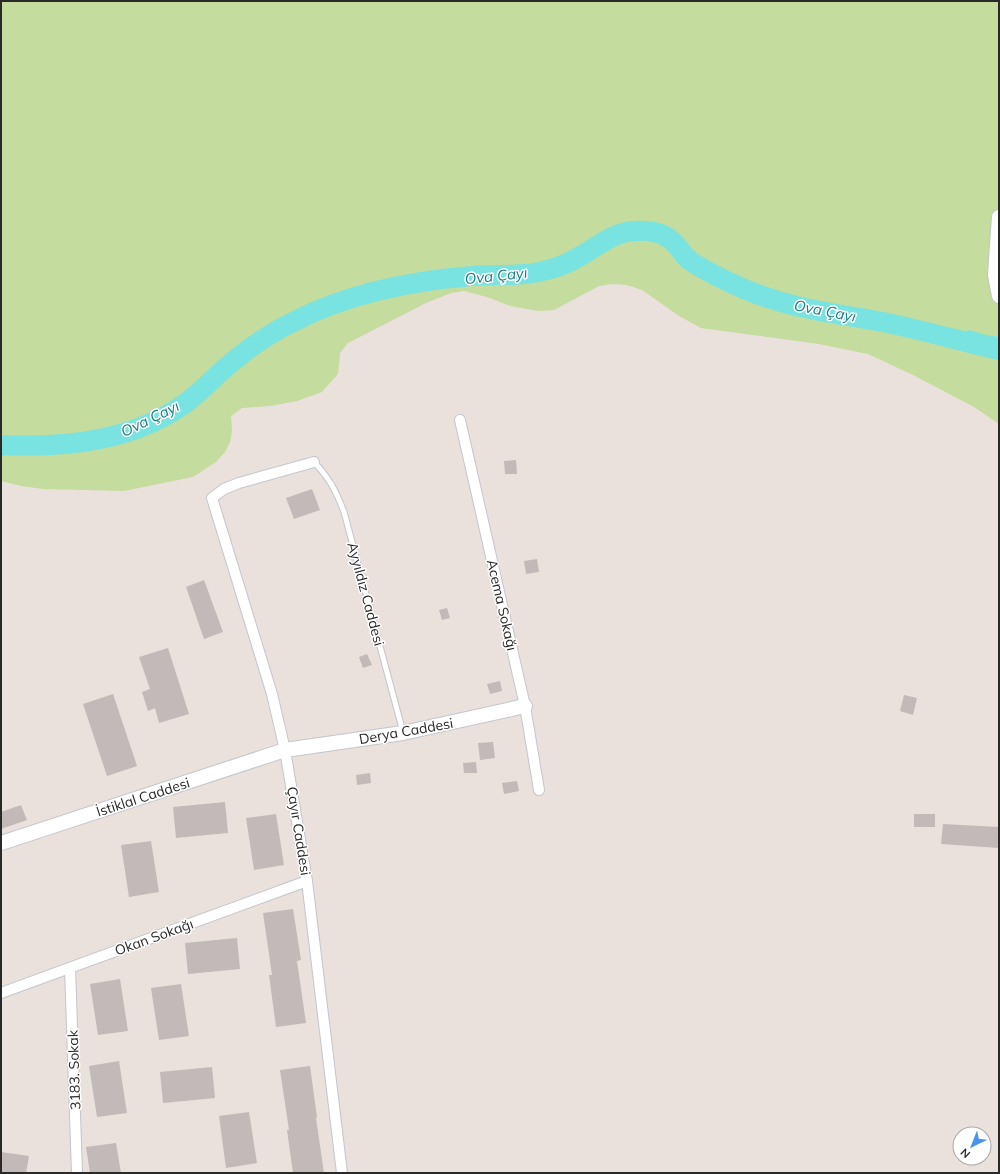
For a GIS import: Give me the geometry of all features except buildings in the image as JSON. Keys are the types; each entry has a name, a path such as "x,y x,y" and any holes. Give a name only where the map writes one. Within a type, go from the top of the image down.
{"street":[{"path":"999,217 995,275 999,296"},
{"name":"Acema Sokağı","path":"460,420 525,706 539,790"},
{"name":"Çayır Caddesi","path":"314,462 240,483 224,489 212,498 272,694 285,750 308,881 342,1173"},
{"name":"Derya Caddesi","path":"285,750 403,733 525,706"},
{"name":"İstiklal Caddesi","path":"1,843 285,750"},
{"name":"Okan Sokağı","path":"1,993 308,881"},
{"name":"3183. Sokak","path":"70,968 77,1173"}],"lane":[{"name":"Ayyıldız Caddesi","path":"314,462 328,477 336,491 344,512 403,733"}],"green space":[{"path":"1,1 999,1 999,337 982,335 970,330 950,333 943,346 958,349 979,349 999,361 999,424 974,407 913,375 868,354 819,344 701,328 679,316 642,290 627,285 612,284 599,286 554,310 538,311 510,306 487,297 464,291 451,293 426,303 348,343 340,353 338,374 322,392 297,401 270,406 242,408 231,416 232,431 230,442 225,452 216,462 193,477 124,491 43,489 1,481"}],"water":[{"path":"970,330 999,337 999,361 979,349 958,349 943,346 942,343 950,333"}],"waterway":[{"name":"Ova Çayı","path":"1,445 26,446 76,443 125,433 170,413 191,399 230,364 257,343 279,329 316,311 359,296 403,285 449,278 519,274 547,270 574,260 613,236 635,231 659,233 673,242 689,260 702,268 742,288 777,301 812,310 898,325 999,350"}]}
